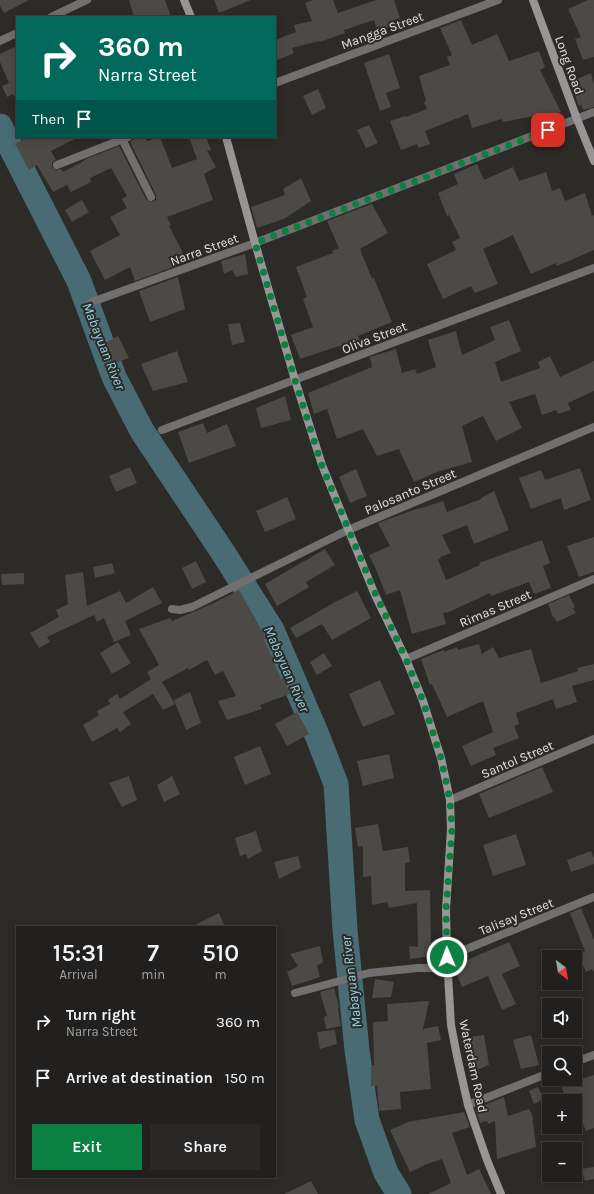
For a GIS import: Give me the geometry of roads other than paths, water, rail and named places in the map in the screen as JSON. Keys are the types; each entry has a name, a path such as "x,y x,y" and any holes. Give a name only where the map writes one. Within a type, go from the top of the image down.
{"street":[{"path":"55,16 65,14 87,0"},
{"path":"184,0 191,16"},
{"name":"Mangga Street","path":"276,83 498,0"},
{"name":"Long Road","path":"533,0 594,161"},
{"path":"0,41 16,33"},
{"name":"Narra Street","path":"91,302 255,243 594,112"},
{"path":"57,165 125,138 151,197"},
{"name":"Waterdam Road","path":"226,138 255,243 322,466 376,595 406,659 423,701 441,758 450,800 452,829 446,910 447,957 454,1043 468,1104 487,1160 501,1194"},
{"name":"Oliva Street","path":"162,430 594,268"},
{"name":"Palosanto Street","path":"172,609 180,610 192,607 348,530 594,427"},
{"name":"Rimas Street","path":"406,659 594,579"},
{"name":"Santol Street","path":"450,800 594,739"},
{"name":"Talisay Street","path":"447,957 594,897"},
{"path":"295,993 369,973 418,968 448,968"},
{"path":"582,1059 594,1055"},
{"path":"468,1104 542,1076"}],"waterway":[{"name":"Mabayuan River","path":"0,126 79,281 114,377 142,431 222,551 272,630 317,735 336,784 345,930 357,1050 367,1120 386,1173 399,1194"}]}
